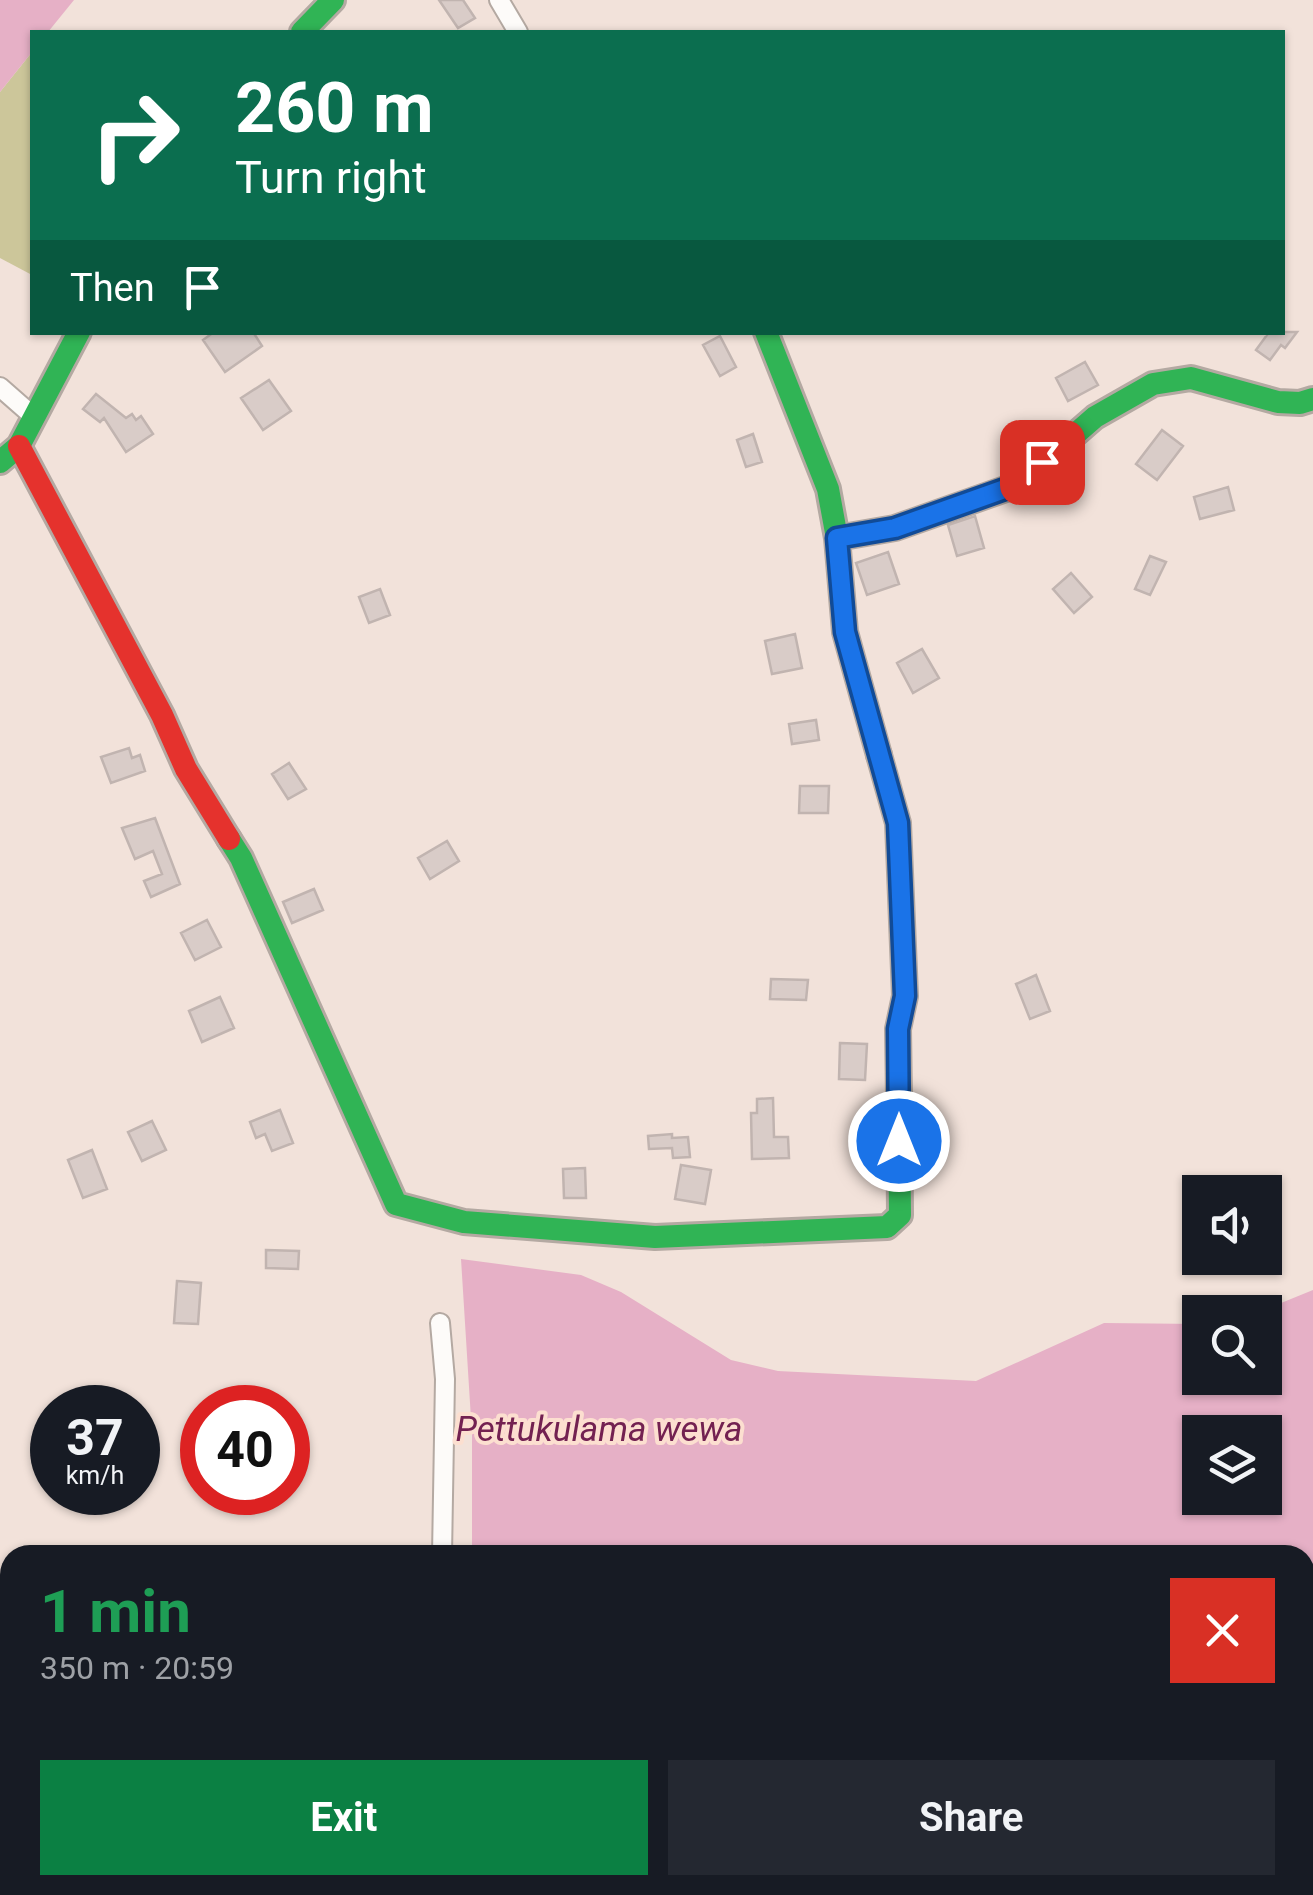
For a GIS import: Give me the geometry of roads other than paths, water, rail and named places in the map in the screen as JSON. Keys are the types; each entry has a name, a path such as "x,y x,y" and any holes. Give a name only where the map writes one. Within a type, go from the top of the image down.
{"street":[{"path":"304,30 333,0"},
{"path":"498,0 517,30"},
{"path":"0,462 19,446 78,335"},
{"path":"19,446 153,698 186,769 241,858 396,1204 464,1222 655,1237 887,1227 900,1215 898,1029 905,996 898,823 845,632 837,538 828,489 767,335"},
{"path":"837,538 895,528 1016,485 1094,416 1153,384 1191,378 1278,402 1313,399"},
{"path":"0,387 33,416"},
{"path":"440,1322 445,1379 442,1545"}],"water":[{"path":"0,0 74,0 50,30 30,30 30,54 0,92"},
{"name":"Pettukulama wewa","path":"461,1259 581,1275 621,1292 731,1360 778,1371 976,1381 1104,1323 1182,1324 1182,1395 1282,1395 1282,1303 1313,1290 1313,1545 472,1545 472,1435"}]}
